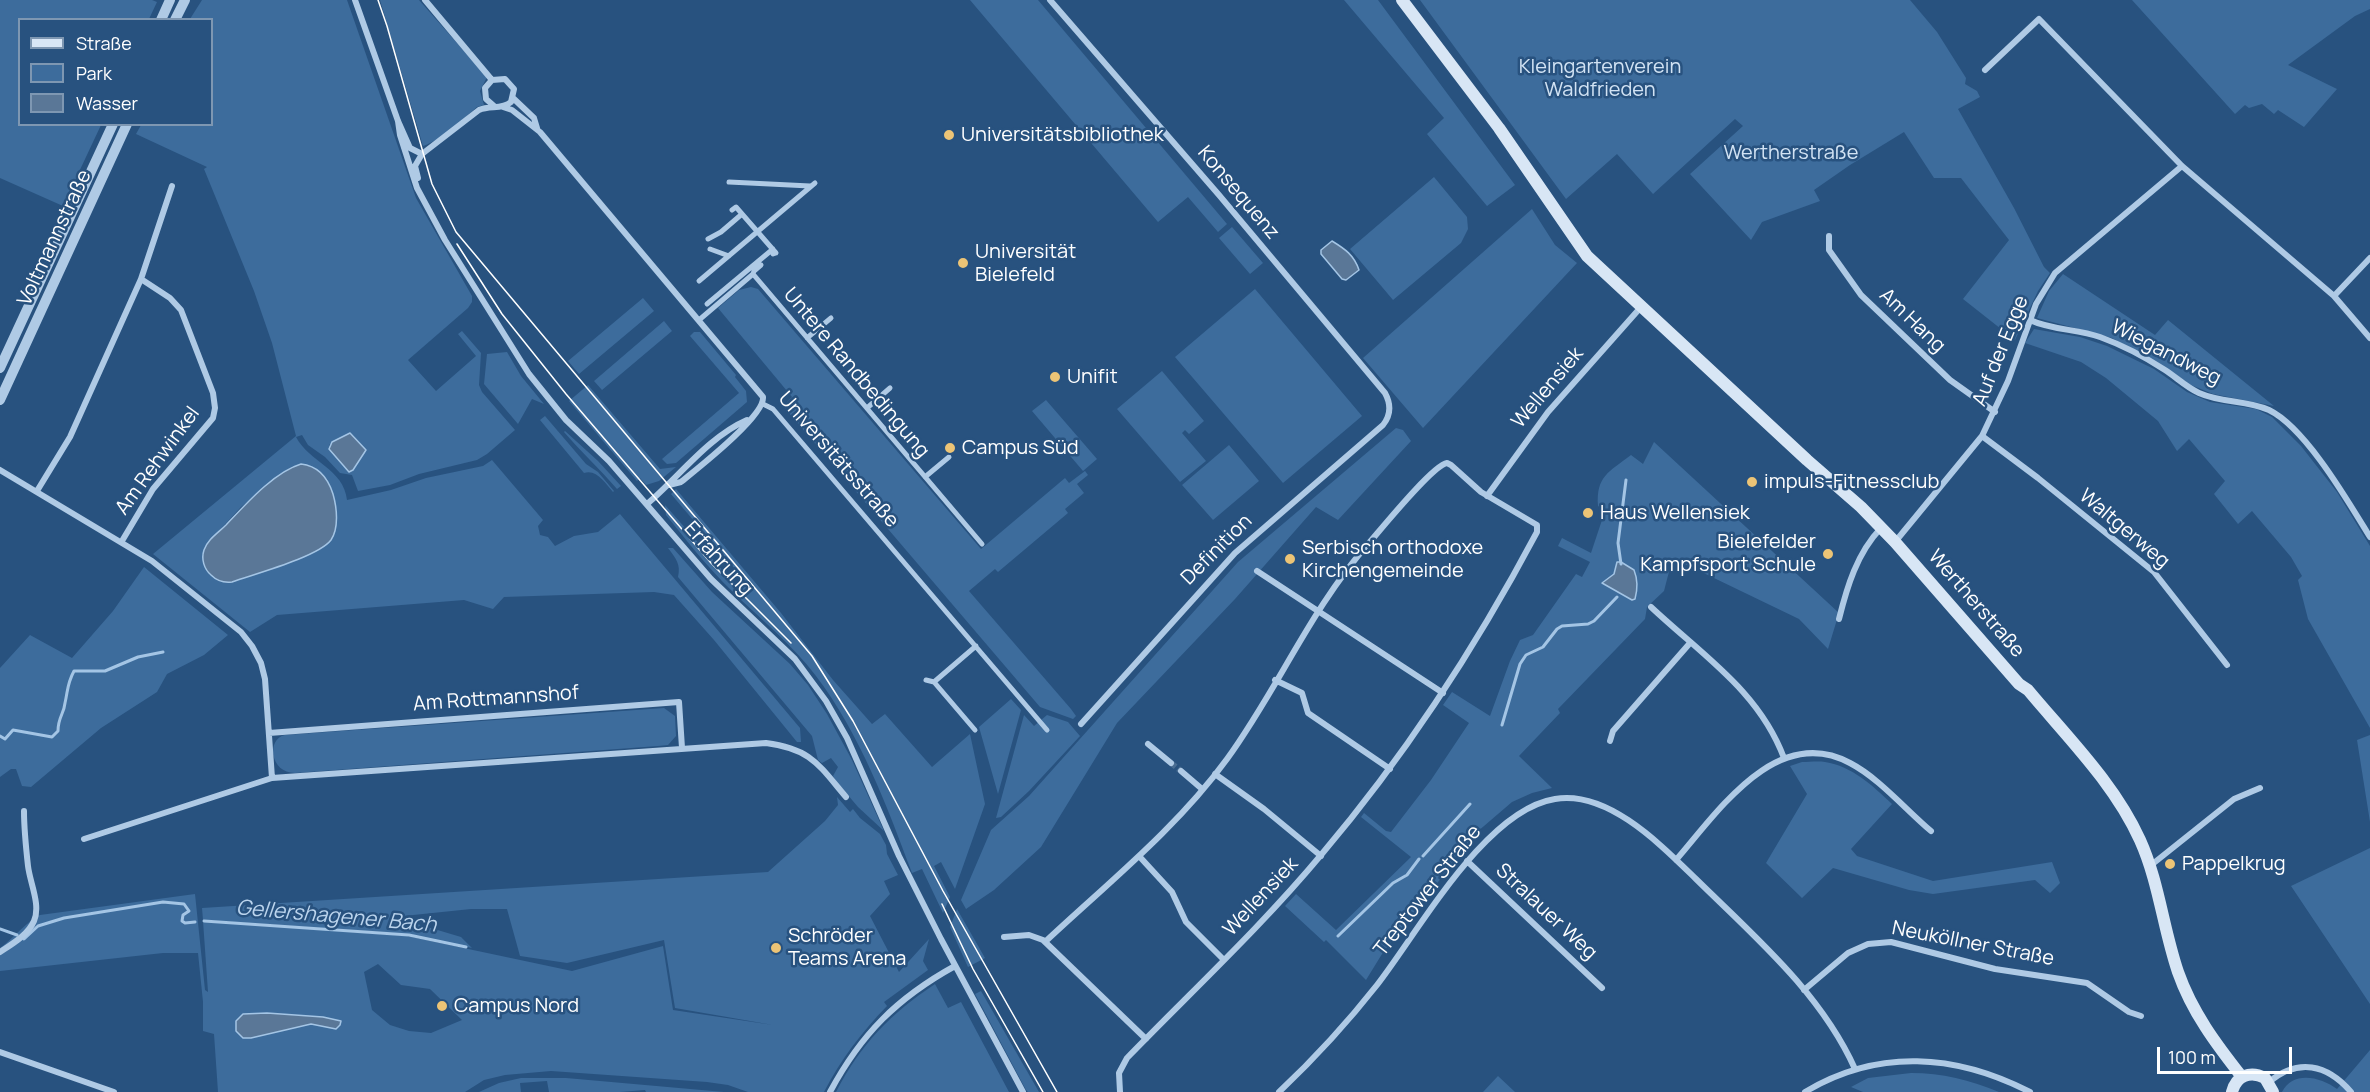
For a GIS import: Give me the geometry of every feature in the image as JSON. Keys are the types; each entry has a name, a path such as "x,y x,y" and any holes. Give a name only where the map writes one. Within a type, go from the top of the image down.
{"main road":[{"name":"Wertherstraße","path":"1402,0 1498,128 1579,246 1641,307 1882,528 2019,684 2028,690 2108,785 2127,814 2150,866 2186,994 2207,1031 2242,1077"},
{"path":"2232,1092 2237,1081 2253,1074 2259,1075 2271,1087"}],"street":[{"path":"162,18 170,0"},
{"path":"177,18 185,0"},
{"path":"355,0 398,121 410,148 422,154"},
{"path":"425,0 492,80"},
{"name":"Konsequenz","path":"1050,0 1385,393 1390,406 1389,413"},
{"path":"1985,70 2039,19 2182,166 2334,296 2370,338"},
{"path":"422,195 415,169 422,154 485,107 507,105 513,98 514,89 509,81 501,78 492,80 488,84 486,99 495,106"},
{"name":"Universitätsstraße","path":"513,98 534,118 537,128 760,392 763,404 773,409 1047,730"},
{"name":"Universitätsstraße","path":"503,107 512,110 526,123 537,128"},
{"path":"398,121 408,162 417,188 422,195"},
{"name":"Voltmannstraße","path":"0,368 111,126"},
{"name":"Voltmannstraße","path":"0,400 126,126"},
{"name":"Auf der Egge","path":"1895,542 1982,436 2008,381 2030,320 2055,273 2182,166"},
{"path":"705,286 699,281 813,184 729,182"},
{"path":"37,491 70,437 141,279 172,186"},
{"name":"Erfahrung","path":"422,195 445,240 529,374 576,431 609,461 711,579 795,659 817,688 847,738 899,856 1023,1092"},
{"path":"707,304 773,252 736,207 732,210"},
{"path":"708,239 721,232 742,214"},
{"name":"Am Hang","path":"1829,236 1829,250 1861,294 1950,380 1995,412"},
{"path":"710,249 729,256"},
{"path":"2334,296 2370,258"},
{"path":"699,320 753,274 761,264"},
{"name":"Untere Randbedingung","path":"753,274 982,544"},
{"name":"Am Rehwinkel","path":"122,541 153,489 213,418 215,408 213,393 181,310 158,288 141,279"},
{"name":"Wellensiek","path":"1487,496 1548,412 1641,307"},
{"path":"807,338 831,318"},
{"name":"Wiegandweg","path":"2030,320 2100,337 2159,366 2199,393 2232,402 2256,405 2271,411 2290,426 2316,455 2336,482 2370,537"},
{"path":"867,408 890,388"},
{"path":"647,504 669,485 675,476 732,428 749,419 763,404"},
{"name":"Definition","path":"1080,724 1235,553 1383,425 1389,413"},
{"name":"Waltgerweg","path":"1982,436 2154,572 2227,664"},
{"path":"925,477 949,457"},
{"name":"Wellensiek","path":"1045,942 1139,856 1215,774 1233,750 1318,610 1355,558 1442,464 1451,465 1487,496 1534,523 1538,529 1494,611 1443,693 1390,769 1321,855 1121,1067 1118,1082 1120,1092"},
{"path":"0,470 122,541 171,575 241,632 261,663 265,679 272,778"},
{"path":"1839,619 1857,566 1869,543 1882,528"},
{"path":"1257,571 1443,693"},
{"path":"1651,607 1752,700 1773,730 1785,758"},
{"path":"1610,741 1613,731 1689,643"},
{"path":"934,682 976,646"},
{"path":"926,680 934,682 975,730"},
{"path":"1275,680 1302,693 1308,713 1390,769"},
{"name":"Am Rottmannshof","path":"268,733 679,702 682,748"},
{"path":"84,839 272,778 766,743 786,746 808,755 846,797"},
{"path":"1148,744 1172,763"},
{"path":"1676,860 1745,783 1763,769 1785,758 1820,754 1849,762 1931,831"},
{"path":"825,772 831,767"},
{"path":"1181,771 1202,789"},
{"name":"Wellensiek","path":"1215,774 1264,809 1321,855"},
{"path":"2150,866 2234,799 2260,788"},
{"name":"Treptower Straße","path":"1279,1092 1358,1009 1467,861 1499,827 1532,805 1556,798 1584,801 1604,807 1624,817 1676,860 1804,990 1833,1028 1855,1069"},
{"path":"0,952 28,930 36,914 27,860 24,811"},
{"name":"Wellensiek","path":"1139,856 1172,892 1186,922 1224,960"},
{"name":"Stralauer Weg","path":"1467,861 1602,988"},
{"path":"1004,937 1029,935 1045,942 1146,1039"},
{"name":"Neuköllner Straße","path":"1804,990 1848,953 1868,944 1891,942 1995,969 2087,983 2129,1012 2141,1016"},
{"path":"830,1092 853,1052 875,1025 916,989 955,966"},
{"path":"0,1052 114,1092"},
{"path":"1805,1092 1828,1079 1855,1069 1901,1061 1945,1063 1984,1072 2030,1092"},
{"path":"2271,1087 2291,1068 2310,1067 2331,1075 2351,1092"}],"green space":[{"path":"0,0 152,0 157,2 149,18 18,18 18,126 101,126 63,206 0,178"},
{"path":"202,0 347,0 416,198 472,296 472,302 468,308 408,360 436,391 476,356 458,334 462,331 481,353 479,385 482,392 515,430 477,460 419,474 390,485 358,491 352,475 340,473 325,457 308,445 302,435 296,437 309,453 340,481 347,500 391,490 426,478 483,466 492,460 543,520 538,526 540,535 548,537 555,546 574,536 598,532 620,514 800,728 801,742 797,742 674,595 654,592 504,597 493,609 464,600 277,615 250,632 153,554 296,436 272,343 254,291 204,169 207,167 136,134 140,126 213,126 213,18 191,18","holes":["350,433 366,450 352,471 329,445","293,466 327,479 337,516 335,531 325,544 286,564 232,582 218,581 205,568 203,558 208,543 241,507"]},
{"path":"380,0 419,0 487,77 480,91 484,105 477,107 444,136 423,146"},
{"path":"970,0 1038,0 1227,224 1218,232 1188,197 1158,222"},
{"path":"1344,0 1378,0 1515,185 1487,206 1427,134 1444,118"},
{"name":"Kleingartenverein Waldfrieden","path":"1420,0 1910,0 1937,32 1966,78 1965,84 1977,91 1980,97 1958,109 2014,208 2044,267 2050,273 2038,291 2015,340 1963,299 2009,240 1961,178 1934,178 1904,132 1814,190 1820,201 1762,222 1751,240 1690,174 1743,126 1735,119 1653,194 1617,154 1566,199"},
{"path":"2132,0 2370,0 2370,9 2355,16 2288,65 2337,89 2304,127 2278,110 2274,114 2262,104 2249,108 2245,105 2235,114"},
{"path":"1434,177 1467,217 1468,229 1461,243 1393,300 1350,249"},
{"path":"1532,209 1555,245 1577,263 1423,428 1363,358"},
{"path":"1232,227 1263,263 1250,274 1219,238"},
{"path":"2063,274 2155,335 2168,320 2274,406 2213,394 2191,385 2158,363 2112,338 2037,318 2049,291"},
{"path":"751,287 758,289 981,549 1065,478 1069,483 1085,471 1088,475 1077,484 1084,493 1065,509 1068,513 998,572 995,569 969,591 1071,709 1076,716 1073,719 1040,707 783,406 792,397 718,308 739,290"},
{"path":"1255,289 1362,416 1283,483 1175,357"},
{"path":"643,298 654,311 579,374 568,361"},
{"path":"664,321 672,331 602,390 594,381"},
{"path":"2034,329 2080,337 2107,346 2154,369 2187,392 2210,402 2256,409 2272,417 2301,446 2337,492 2370,546 2370,728 2308,619 2298,580 2302,576 2291,557 2252,511 2238,524 2214,494 2225,481 2189,439 2177,451 2158,421 2106,378 2081,362 2025,343"},
{"path":"694,332 700,332 736,375 735,377 746,391 747,402 676,463 667,464 662,459 739,393 690,336"},
{"path":"507,352 521,376 544,404 532,399 518,424 484,384 487,354"},
{"path":"1162,371 1204,421 1189,434 1185,430 1182,433 1206,461 1180,482 1117,409"},
{"path":"588,385 660,469 676,467 659,481 646,485 640,478 637,481 569,401"},
{"path":"1046,400 1097,459 1083,471 1032,411"},
{"path":"545,416 586,464 598,472 613,492 597,475 584,473 540,420"},
{"path":"1396,428 1403,430 1411,441 1338,520 1316,507 1235,599 1117,723 1041,847 994,890 966,909 961,900 991,830 1029,796 1238,562"},
{"path":"565,431 598,461 621,486 617,489"},
{"path":"1654,442 1839,613 1828,649 1799,619 1672,560 1664,591 1647,607 1645,619 1558,709 1560,713 1519,756 1552,788 1532,793 1512,802 1477,832 1382,954 1366,980 1326,940 1324,942 1285,906 1296,894 1336,930 1411,857 1361,817 1364,813 1386,831 1391,832 1431,780 1469,723 1443,705 1452,692 1490,716 1520,640 1533,635 1576,574 1582,577 1590,562 1558,546 1562,538 1591,553 1602,520 1603,509 1598,506 1598,496 1602,481 1610,471 1631,455 1643,464"},
{"path":"1229,445 1259,481 1213,520 1182,485"},
{"path":"676,489 872,724 885,714 932,767 970,734 985,804 955,889 941,862 934,866 950,897 943,913 922,869 912,873 871,771 832,698 797,653 723,582 666,515 665,505 738,588 746,582 671,494"},
{"path":"668,548 673,548 712,592 790,664 808,685 852,760 884,831 858,807 836,781 833,776 838,767 831,758 822,763 818,760 812,736 678,577 678,565"},
{"path":"144,567 228,635 204,655 167,674 157,692 101,728 31,787 22,786 16,769 11,769 0,777 0,668 30,635 72,658 113,611"},
{"path":"1011,699 1021,710 998,794 979,727"},
{"path":"664,708 675,716 676,736 668,745 295,773 280,768 273,749 279,738 285,735"},
{"path":"1024,715 1034,726 1047,715 1068,722 1080,736 1029,791 1001,817 996,818"},
{"path":"2370,735 2370,822 2357,740"},
{"path":"1802,762 1825,762 1853,772 1892,804 1851,849 1857,856 1933,881 2052,862 2060,883 2050,893 2035,880 1933,894 1909,890 1833,868 1802,898 1766,863 1807,794 1790,766"},
{"path":"837,797 850,812 853,809 860,818 880,834 898,875 884,881 890,894 870,916 899,972 929,939 923,961 928,970 884,1002 887,1006 852,1047 824,1092 748,1092 728,1085 707,1082 551,1071 505,1075 484,1080 465,1092 218,1092 214,1034 203,1031 203,1002 198,953 163,953 0,971 0,948 40,915 195,894 205,990 208,992 203,921 407,936 572,971 663,946 673,1010 773,1025 675,1008 664,940 567,963 520,956 507,909 471,909 394,917 461,937 472,948 409,934 203,920 202,908 768,872 825,821 838,805","holes":["378,964 401,985 430,989 462,1020 431,1033 409,1031 390,1025 372,1010 364,972"]},
{"path":"2370,848 2370,1004 2291,886"},
{"path":"957,909 985,958 968,967 950,927"},
{"path":"935,984 948,1008 961,1002 1009,1092 836,1092 856,1059 878,1031 904,1007"},
{"path":"981,991 1039,1092 1026,1090 975,994"},
{"path":"2370,1050 2370,1092 2282,1092 2287,1085 2300,1078 2323,1081 2337,1089"},
{"path":"1911,1073 1956,1078 1999,1092 1863,1092 1851,1087 1868,1078"},
{"path":"1498,1076 1515,1092 1483,1092"},
{"path":"521,1078 566,1078 724,1092 646,1092 645,1090 549,1092 547,1081 520,1083 521,1092 479,1092 499,1083"}],"water":[{"path":"1332,241 1348,253 1359,270 1346,280 1342,279 1321,254 1321,250"},
{"path":"350,433 366,450 353,470 349,472 329,449 332,442"},
{"path":"301,464 318,470 331,488 336,518 334,535 331,540 300,559 232,582 221,581 213,577 203,560 203,553 208,543 270,482"},
{"path":"1617,562 1634,570 1637,584 1635,599 1632,600 1602,583 1614,574"},
{"path":"267,1013 323,1017 341,1021 336,1029 311,1024 251,1038 243,1038 236,1031 236,1021 243,1014"}],"waterway":[{"name":"Gellershagener Bach","path":"1621,564 1618,543 1626,480"},
{"name":"Gellershagener Bach","path":"1502,725 1520,664 1526,655 1543,647 1562,626 1588,624 1594,621 1617,597"},
{"path":"0,736 5,739 13,730 52,737 58,731 74,671 105,671 138,657 163,652"},
{"name":"Gellershagener Bach","path":"1423,856 1470,804"},
{"name":"Gellershagener Bach","path":"1338,936 1393,883 1407,875 1419,859"},
{"name":"Gellershagener Bach","path":"24,939 38,926 64,918 163,902 184,904 189,911 183,915 182,921 195,922"},
{"name":"Gellershagener Bach","path":"204,921 409,935 466,947"},
{"name":"Gellershagener Bach","path":"0,929 17,935"}],"tunnel":[{"path":"1171,763 1181,771"}],"tram line":[{"path":"378,0 432,184 456,232 812,656 853,721 943,891 1057,1092"},
{"path":"457,244 502,314 566,394 711,563 791,643"},
{"path":"942,904 973,969 1043,1092"}],"place":[{"name":"Universitätsbibliothek","path":"949,135"},
{"name":"Universität Bielefeld","path":"963,263"},
{"name":"Unifit","path":"1055,377"},
{"name":"Campus Süd","path":"950,448"},
{"name":"impuls-Fitnessclub","path":"1752,482"},
{"name":"Haus Wellensiek","path":"1588,513"},
{"name":"Bielefelder Kampfsport Schule","path":"1828,554"},
{"name":"Serbisch orthodoxe Kirchengemeinde","path":"1290,559"},
{"name":"Pappelkrug","path":"2170,864"},
{"name":"Schröder Teams Arena","path":"776,948"},
{"name":"Campus Nord","path":"442,1006"}]}
